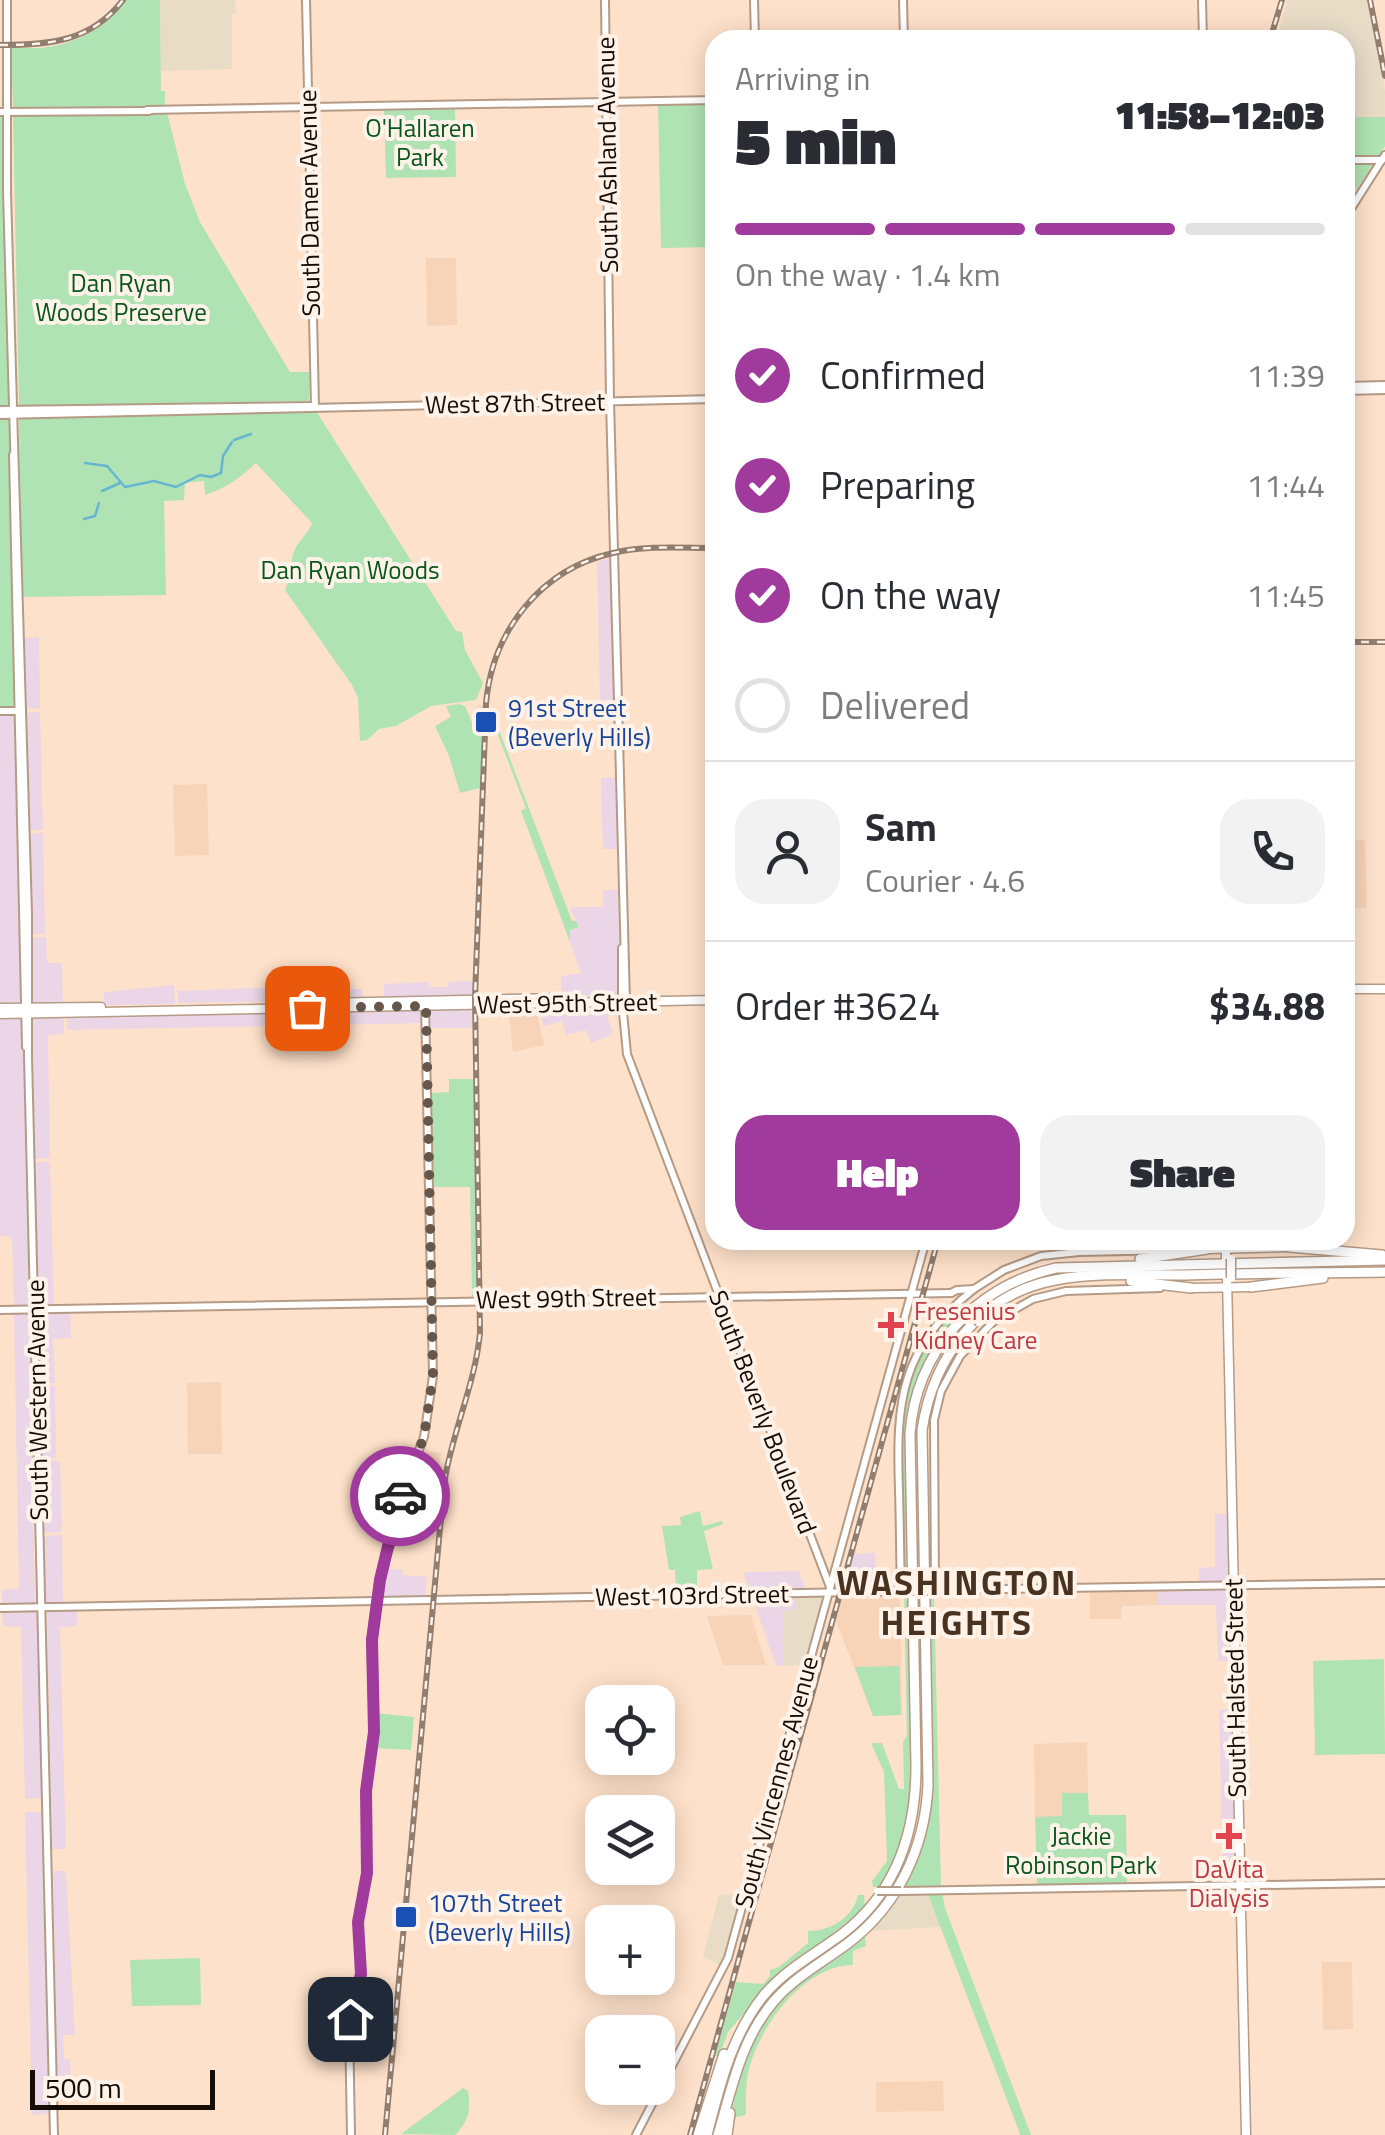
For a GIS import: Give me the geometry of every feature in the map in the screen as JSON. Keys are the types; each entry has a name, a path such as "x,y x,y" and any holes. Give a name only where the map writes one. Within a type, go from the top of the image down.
{"highway":[{"path":"698,2135 724,2054 737,2030 782,1976 863,1915 902,1858 910,1833 916,1790 910,1434 916,1395 936,1350 968,1311 1014,1281 1068,1263 1207,1250"},
{"path":"1309,1250 1385,1258"},
{"path":"1056,1268 1385,1258"},
{"path":"718,2135 742,2055 760,2020 799,1977 851,1941 875,1918 902,1882 920,1841 928,1786 922,1430 939,1368 965,1331 1012,1295 1047,1282 1099,1276 1385,1273"},
{"path":"1251,1286 1385,1273"},
{"path":"1099,1276 1192,1288"},
{"path":"727,2135 739,2076 760,2020"},
{"path":"706,2135 731,2050 745,2023"}],"main road":[{"name":"South Western Avenue","path":"7,0 4,112 9,186 19,762 54,2133"},
{"name":"South Damen Avenue","path":"306,0 315,406"},
{"name":"South Ashland Avenue","path":"604,0 624,1001"},
{"path":"754,0 755,30"},
{"path":"904,0 904,30"},
{"path":"1202,0 1203,30"},
{"path":"4,112 705,100"},
{"path":"1355,158 1383,158"},
{"path":"1355,202 1383,158"},
{"path":"1355,388 1385,388"},
{"name":"West 87th Street","path":"0,412 705,399"},
{"path":"0,711 20,711"},
{"name":"South Western Avenue","path":"20,711 25,786 27,1011"},
{"path":"19,762 25,786"},
{"path":"1355,987 1385,986"},
{"name":"West 95th Street","path":"0,1011 705,998"},
{"name":"South Beverly Boulevard","path":"624,1001 627,1054 830,1590"},
{"path":"351,2135 349,2024 362,1967 358,1922 367,1873 366,1791 374,1732 371,1650 380,1577 398,1503 424,1437 433,1376 426,1003"},
{"name":"South Vincennes Avenue","path":"636,2135 728,1958 923,1250"},
{"path":"905,1591 897,1436 900,1408 922,1344 974,1290 1004,1270 1041,1256 1207,1250"},
{"name":"South Halsted Street","path":"1228,1250 1248,2135"},
{"path":"932,1590 936,1413 950,1372 982,1326 1024,1303 1060,1292 1192,1288 1229,1282 1251,1286"},
{"name":"West 99th Street","path":"0,1310 974,1290"},
{"path":"952,1292 982,1326"},
{"name":"West 103rd Street","path":"0,1608 830,1590 1385,1583"},
{"path":"877,1891 1385,1883"}],"shaded area":[{"path":"160,0 235,0 232,69 161,71"},
{"path":"1287,0 1368,0 1385,91 1385,117 1355,118 1355,30 1280,30"},
{"path":"426,258 456,258 457,325 427,326"},
{"path":"611,558 615,699 600,701 597,562"},
{"path":"39,637 40,709 24,708 23,638"},
{"path":"489,706 478,998 473,998 485,713 475,707"},
{"path":"40,712 43,830 27,830 25,713"},
{"path":"0,714 14,715 16,719 23,1006 0,1006"},
{"path":"601,778 616,778 617,849 603,849"},
{"path":"207,784 209,855 175,856 173,785"},
{"path":"43,833 45,934 30,934 27,834"},
{"path":"1355,840 1365,840 1367,908 1355,908"},
{"path":"603,890 618,890 620,995 561,996 561,976 581,973 570,942 570,930 579,929 570,907 603,907"},
{"path":"46,937 47,963 62,963 63,1005 32,1006 30,938"},
{"path":"474,981 473,998 384,1000 384,984 429,982 429,987 448,987 449,982"},
{"path":"174,985 175,1004 104,1005 104,992"},
{"path":"337,985 338,989 362,989 363,1000 178,1003 178,991"},
{"path":"619,1004 620,1016 607,1016 613,1034 591,1043 586,1030 566,1035 562,1021 543,1026 539,1005"},
{"path":"535,1005 544,1045 513,1052 508,1006"},
{"path":"471,1006 472,1028 428,1028 427,1023 67,1030 67,1015"},
{"path":"24,1015 29,1306 14,1306 12,1237 0,1236 0,1016"},
{"path":"64,1015 64,1034 48,1035 50,1158 35,1159 32,1016"},
{"path":"35,1162 50,1162 54,1307 38,1307"},
{"path":"70,1311 71,1338 53,1339 55,1383 40,1383 38,1313"},
{"path":"30,1312 35,1605 2,1605 2,1590 19,1589 14,1313"},
{"path":"221,1382 222,1454 188,1454 187,1383"},
{"path":"41,1386 55,1386 56,1458 42,1458"},
{"path":"441,1452 432,1519 398,1511 419,1453"},
{"path":"42,1461 60,1461 62,1532 43,1533"},
{"path":"1215,1514 1229,1514 1231,1584 1199,1584 1199,1568 1215,1567"},
{"path":"62,1535 63,1605 46,1604 44,1536"},
{"path":"875,1553 876,1572 898,1572 898,1588 843,1589 852,1554"},
{"path":"402,1569 403,1575 427,1577 425,1598 380,1599 384,1570"},
{"path":"799,1571 806,1590 749,1591 744,1572"},
{"path":"1231,1589 1233,1661 1218,1661 1216,1605 1158,1605 1158,1590"},
{"path":"1158,1590 1158,1605 1122,1606 1121,1619 1090,1619 1090,1591"},
{"path":"900,1593 902,1715 873,1716 836,1621 842,1594"},
{"path":"796,1595 797,1610 783,1611 784,1666 776,1666 752,1596"},
{"path":"796,1595 821,1595 824,1599 805,1665 784,1666 783,1611 796,1610"},
{"path":"37,1611 42,1798 25,1799 21,1627 3,1626 2,1612"},
{"path":"77,1611 77,1626 60,1627 66,1849 52,1849 47,1612"},
{"path":"751,1615 766,1665 723,1665 707,1616"},
{"path":"1234,1709 1238,1882 1223,1883 1219,1710"},
{"path":"1087,1742 1088,1793 1062,1794 1062,1817 1035,1817 1034,1744"},
{"path":"25,1812 42,1812 49,2114 32,2115"},
{"path":"53,1871 66,1871 75,2035 63,2035 64,2059 70,2059 74,2086 57,2086"},
{"path":"927,1892 941,1927 869,1931 900,1893"},
{"path":"742,1894 721,1966 703,1956 719,1895"},
{"path":"1322,1962 1352,1962 1353,2029 1323,2030"},
{"path":"943,2081 944,2111 876,2112 876,2082"}],"green space":[{"path":"126,0 160,0 161,91 165,91 165,107 13,108 11,46 43,48 75,40 103,24"},
{"path":"705,102 705,247 661,248 658,103"},
{"name":"O'Hallaren Park","path":"455,107 456,177 386,178 384,109"},
{"name":"Dan Ryan Woods Preserve","path":"167,112 185,184 200,222 290,372 310,372 309,401 19,406 13,115"},
{"path":"0,115 4,115 16,705 0,709"},
{"path":"1355,117 1385,117 1385,146 1355,192"},
{"name":"Dan Ryan Woods","path":"316,411 456,631 462,632 465,650 483,683 476,700 431,706 360,741 358,698 352,685 285,590 294,551 312,523 256,463 213,492 205,495 204,481 185,483 184,500 164,501 166,595 22,597 19,417"},
{"path":"446,706 465,706 473,725 481,725 483,730 480,788 460,793 435,726 451,717"},
{"path":"496,730 572,921 579,927 570,930 570,942 521,811 526,808"},
{"path":"449,1079 474,1079 479,1296 472,1296 470,1187 432,1187 431,1093 449,1092"},
{"path":"958,1305 963,1311 931,1352 910,1406 909,1587 902,1587 898,1468 902,1408 919,1354"},
{"path":"700,1511 703,1526 722,1521 723,1524 704,1531 713,1569 697,1570 697,1591 676,1591 675,1570 669,1570 662,1526 681,1525 680,1517"},
{"path":"904,1594 909,1594 913,1765 910,1818 897,1857 881,1887 873,1887 872,1881 887,1861 884,1772 871,1743 882,1743 899,1789 904,1789"},
{"path":"928,1594 934,1594 940,1888 903,1887 921,1849 930,1802"},
{"path":"1384,1659 1385,1754 1315,1755 1313,1661"},
{"path":"899,1666 901,1715 873,1716 855,1667"},
{"path":"375,1713 414,1717 411,1750 375,1748"},
{"name":"Jackie Robinson Park","path":"1062,1793 1088,1793 1089,1815 1126,1815 1127,1884 1037,1886 1035,1817 1062,1816"},
{"path":"942,1891 945,1908 1031,2135 1020,2135 927,1892"},
{"path":"858,1895 864,1895 865,1908 769,1984 728,2032 719,2056 715,2056 736,1982 763,1984 770,1970 808,1943 808,1931 839,1922"},
{"path":"865,1934 866,1946 853,1951 853,1965 818,1975 787,2000 774,2017 749,2069 746,2115 736,2117 728,2135 744,2064 770,2016 809,1976"},
{"path":"200,1958 201,2005 132,2006 130,1960"},
{"path":"463,2088 468,2091 469,2109 455,2135 401,2134"}],"waterway":[{"path":"234,440 251,434"},
{"path":"85,463 107,466 125,487 154,481 176,487 200,475 211,477 221,473 223,456 232,442"},
{"path":"102,491 120,483"},
{"path":"84,519 95,516 99,503"}],"railway":[{"path":"0,45 52,42 83,33 111,14 123,0"},
{"path":"1273,30 1282,0"},
{"path":"1370,0 1385,76"},
{"path":"385,2135 444,1484 480,1333 475,997 490,677 510,628 525,607 564,573 587,561 626,550 705,548"},
{"path":"1355,642 1385,642"},
{"path":"690,2135 935,1250"}],"way so far":[{"path":"307,1008 426,1006 433,1376 424,1437 400,1496"}],"place":[{"name":"91st Street (Beverly Hills)","path":"486,722"},
{"name":"Fresenius Kidney Care","path":"891,1325"},
{"name":"DaVita Dialysis","path":"1229,1836"},
{"name":"107th Street (Beverly Hills)","path":"406,1917"}],"district":[{"name":"WASHINGTON HEIGHTS","path":"957,1602"}],"route":[{"path":"350,2019 361,1974 358,1922 367,1873 366,1791 374,1732 372,1640 380,1580 400,1496"}]}
